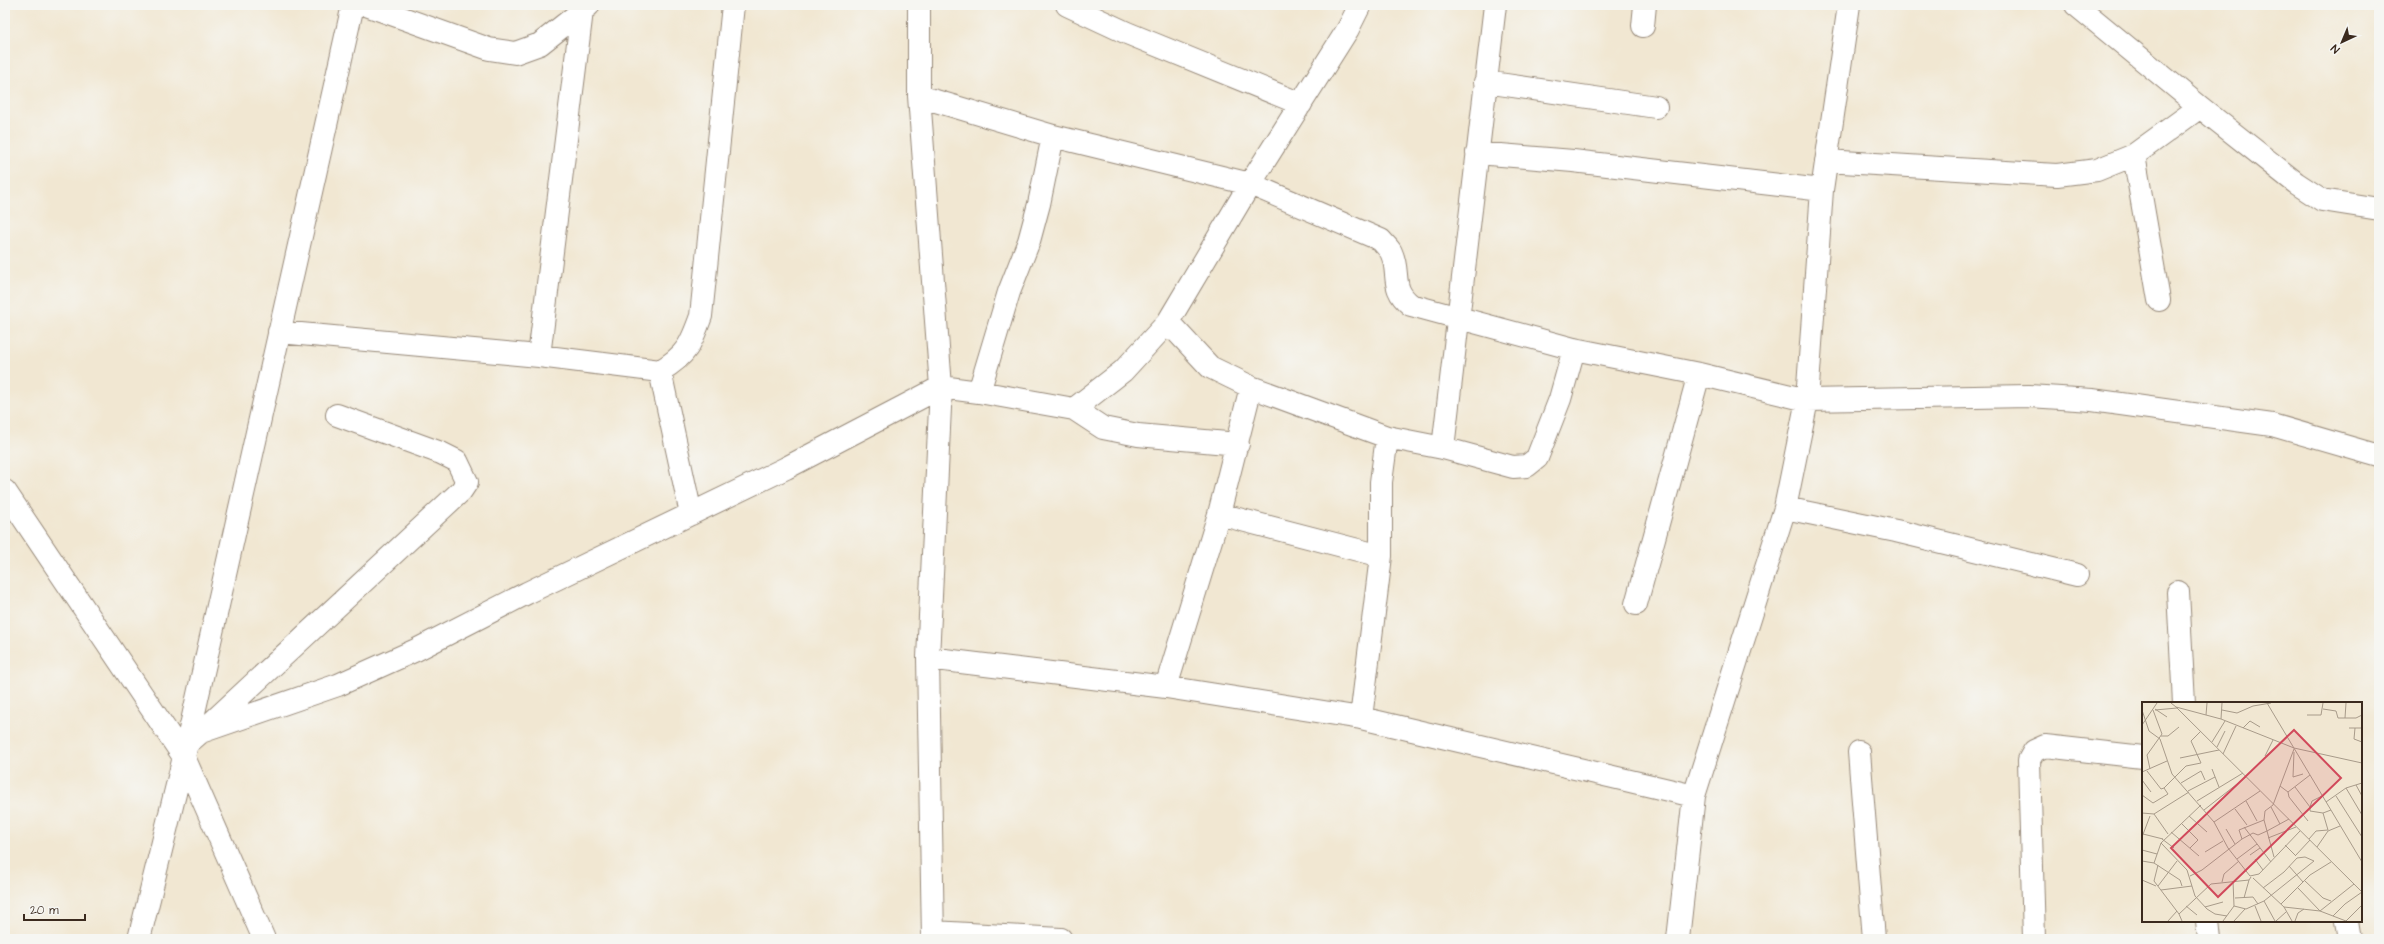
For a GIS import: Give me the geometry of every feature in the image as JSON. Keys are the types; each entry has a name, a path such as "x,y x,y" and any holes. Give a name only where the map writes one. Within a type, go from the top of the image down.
{"street":[{"path":"139,939 190,745 279,332 353,5"},
{"path":"366,5 489,49 515,52 540,44 586,8"},
{"path":"279,332 539,356 660,370 672,364 692,344 701,316 733,5"},
{"path":"919,5 919,96 941,387 928,658 933,935 1061,939"},
{"path":"1067,5 1127,33 1301,104"},
{"path":"1074,410 1123,371 1168,322 1250,184 1348,29 1360,5"},
{"path":"1443,448 1495,5"},
{"path":"1678,939 1694,796 1785,508 1807,400 1822,190 1849,5"},
{"path":"2078,6 2200,107 2296,182 2322,200 2379,209"},
{"path":"539,356 586,8"},
{"path":"1486,82 1656,107"},
{"path":"919,96 1053,136 1250,184 1381,240 1391,252 1396,285 1402,298 1411,305 1459,316 1574,349 1699,374 1807,400 2029,396 2092,400 2272,425 2379,456"},
{"path":"1826,160 2057,176 2097,170 2134,155 2200,107"},
{"path":"979,392 1009,292 1029,241 1039,204 1053,136"},
{"path":"1477,153 1573,161 1822,190"},
{"path":"2134,155 2159,300"},
{"path":"1168,322 1210,366 1251,387 1387,437 1443,448 1513,467 1527,466 1537,458 1560,399 1574,349"},
{"path":"660,370 691,514"},
{"path":"1636,604 1699,374"},
{"path":"190,745 338,685 416,650 786,468 941,387 979,392 1074,410 1103,428 1138,435 1238,444"},
{"path":"1166,687 1219,514 1238,444 1251,387"},
{"path":"190,745 461,491 467,482 457,461 441,453 337,415"},
{"path":"1361,718 1381,556 1381,482 1387,437"},
{"path":"5,491 190,745 264,939"},
{"path":"1785,508 1896,531 2077,575"},
{"path":"1219,514 1381,556"},
{"path":"2178,592 2184,702"},
{"path":"928,658 1166,687 1361,718 1694,796"},
{"path":"2034,939 2029,760 2034,751 2045,746 2142,757"},
{"path":"1859,752 1874,939"},
{"path":"2207,922 2209,939"},
{"path":"2347,922 2350,939"}]}
